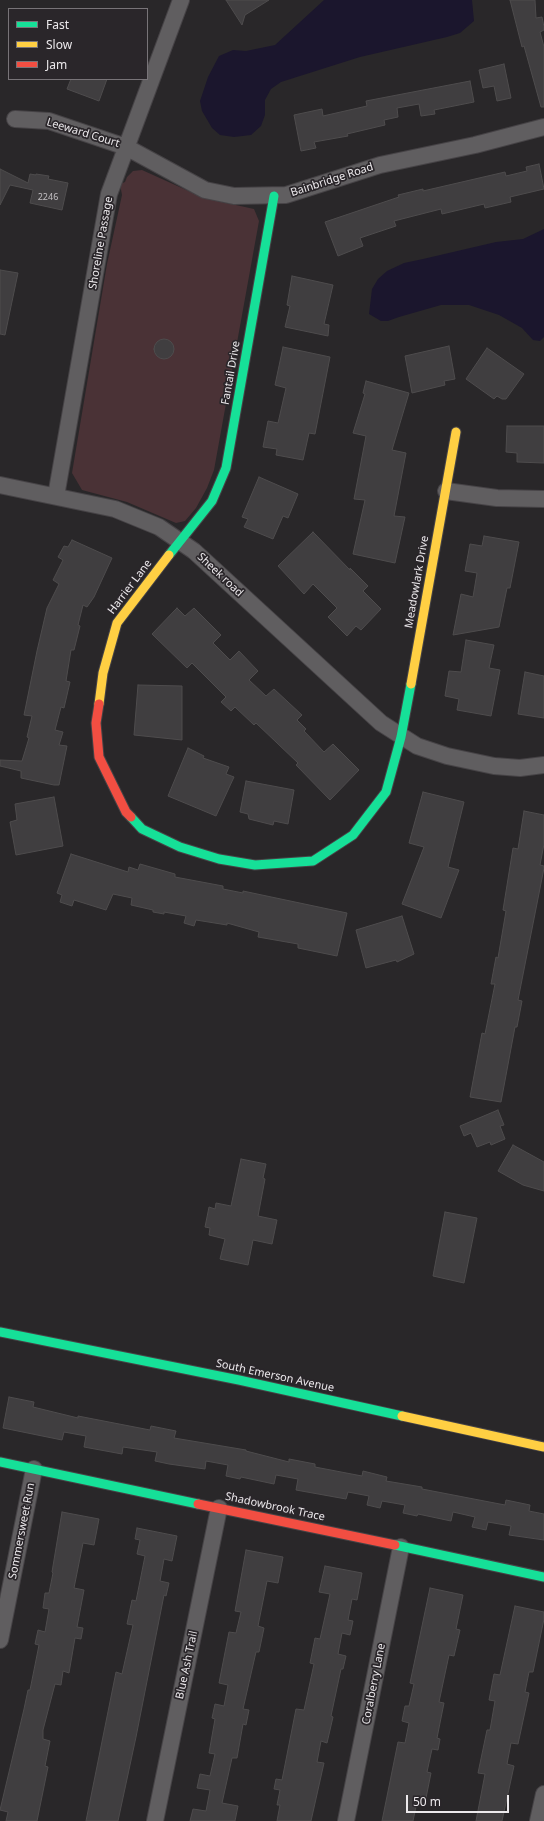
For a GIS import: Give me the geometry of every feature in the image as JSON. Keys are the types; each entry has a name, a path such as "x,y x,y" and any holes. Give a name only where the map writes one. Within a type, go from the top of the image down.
{"street":[{"name":"Shoreline Passage","path":"56,496 110,194 181,0"},
{"name":"Leeward Court","path":"15,119 49,121 126,147"},
{"name":"Bainbridge Road","path":"126,147 205,190 234,196 274,196 286,195 380,165 475,145 544,127"},
{"name":"Fantail Drive","path":"181,542 212,501 226,468 274,196"},
{"name":"Meadowlark Drive","path":"401,737 456,432"},
{"name":"Sheek road","path":"0,485 114,509 159,527 194,551 363,708 381,723 417,746 447,756 494,766 520,768 544,765"},
{"path":"446,491 497,498 544,499"},
{"name":"Harrier Lane","path":"181,542 149,580 117,623 103,673 96,723 99,757 102,764 126,812 142,829 180,847 219,859 255,865 313,861 353,835 375,808 386,792 401,737"},
{"name":"South Emerson Avenue","path":"0,1332 246,1382 544,1447"},
{"name":"Shadowbrook Trace","path":"0,1462 544,1577"},
{"name":"Sommersweet Run","path":"0,1640 34,1469"},
{"name":"Blue Ash Trail","path":"155,1821 220,1508"},
{"name":"Coralberry Lane","path":"346,1821 401,1547"},
{"path":"538,1821 544,1794"}],"shaded area":[{"path":"324,0 472,0 474,21 460,33 360,57 281,82 271,89 265,100 265,115 261,126 251,135 234,137 220,135 212,128 202,111 200,101 208,77 219,56 233,50 246,51 275,45"},
{"path":"142,170 204,198 254,209 259,221 214,470 207,488 196,508 185,521 176,523 127,502 82,490 72,473 107,264 122,195 120,184 125,182 127,177 133,171"},
{"path":"544,229 544,337 540,341 533,340 522,328 499,315 469,305 441,305 388,321 381,321 369,314 372,289 378,279 387,271 404,263 496,242 523,239"}],"building":[{"path":"226,0 269,0 245,15 242,25"},
{"path":"510,0 535,0 536,18 542,17 544,30 540,32 544,47 544,107 541,107 524,46 522,47"},
{"path":"504,64 511,98 497,101 494,86 483,88 479,70"},
{"path":"71,80 107,80 99,101 67,89"},
{"path":"470,81 474,102 434,110 435,114 421,116 419,104 397,108 398,117 384,120 385,125 347,134 348,136 314,142 316,148 301,151 294,115 322,109 323,116 367,106 366,101"},
{"path":"539,164 544,189 510,197 511,202 485,208 484,204 442,214 441,209 394,221 396,226 360,238 363,246 338,256 325,222 399,197 398,195 423,189 423,191 505,172 506,176 527,171 526,167"},
{"path":"0,169 28,183 30,174 36,174 49,176 48,179 68,183 62,210 30,203 33,190 10,185 0,205"},
{"path":"0,270 18,273 5,335 0,334"},
{"path":"292,276 333,285 324,324 329,325 328,336 285,327 290,306 287,305"},
{"path":"164,339 171,342 174,349 171,356 164,359 157,356 154,349 157,342"},
{"path":"449,346 455,379 444,381 445,385 412,393 405,356"},
{"path":"283,347 330,357 315,434 309,433 303,460 276,455 277,449 263,447 268,421 278,423 286,388 275,385"},
{"path":"487,348 524,374 506,399 502,399 497,396 494,399 466,379"},
{"path":"366,381 409,393 392,450 406,453 394,516 405,517 395,563 353,554 365,500 354,499 366,436 353,433 365,394 363,393"},
{"path":"507,426 544,426 544,463 517,462 517,453 506,452"},
{"path":"259,477 298,494 288,518 283,516 273,539 244,527 248,519 242,517"},
{"path":"313,532 368,586 363,591 381,609 361,630 356,626 347,636 328,617 337,608 313,584 304,594 278,566"},
{"path":"484,536 519,542 510,588 507,588 499,627 453,635 461,594 473,597 477,573 465,571 470,544 482,546"},
{"path":"72,540 112,558 94,597 87,607 83,605 74,650 71,650 66,681 70,682 64,708 61,707 55,730 63,732 59,745 67,746 59,785 54,785 21,778 21,771 0,766 0,760 22,761 29,738 27,737 32,716 24,715 47,608 59,584 53,580 63,560 58,557 64,546 68,547"},
{"path":"177,608 185,616 194,608 221,635 213,643 230,660 239,651 258,671 249,680 266,696 274,689 302,715 297,720 306,729 304,731 324,752 333,744 359,770 330,800 296,765 298,763 256,723 254,725 235,707 231,711 221,702 226,697 192,663 187,668 152,634"},
{"path":"466,640 494,645 489,668 500,670 491,716 457,710 459,699 445,696 449,671 461,672"},
{"path":"525,672 544,676 544,718 518,714"},
{"path":"138,685 182,686 182,740 134,735"},
{"path":"188,748 204,756 203,758 229,767 226,774 234,777 216,816 168,796"},
{"path":"246,781 294,790 288,824 274,821 273,825 249,819 248,814 240,812"},
{"path":"423,792 464,802 448,867 459,870 441,918 402,904 424,847 409,843"},
{"path":"54,797 63,846 16,855 10,822 17,820 15,804"},
{"path":"524,811 544,815 544,844 540,865 544,866 544,868 518,1000 522,1001 517,1027 515,1027 501,1102 470,1097 482,1033 485,1034 495,984 491,984 496,957 498,958 506,911 503,910 513,848 518,849"},
{"path":"71,854 128,872 129,867 138,870 140,864 175,874 175,877 223,886 223,889 243,893 243,891 347,913 337,956 298,948 298,944 258,937 259,932 227,923 227,925 196,920 194,926 184,923 186,916 164,912 164,914 153,912 153,910 131,905 132,898 113,894 106,910 74,900 72,906 60,902 62,895 57,893"},
{"path":"402,916 414,954 397,962 396,960 366,968 356,930"},
{"path":"498,1110 504,1125 500,1126 505,1139 491,1145 490,1142 477,1147 471,1133 464,1136 460,1126"},
{"path":"513,1145 544,1162 544,1191 523,1185 498,1171"},
{"path":"241,1159 266,1164 263,1178 265,1179 258,1216 277,1220 272,1244 253,1240 248,1265 220,1259 225,1239 209,1235 210,1228 205,1227 209,1207 215,1209 216,1203 231,1206"},
{"path":"445,1212 477,1218 464,1283 433,1276"},
{"path":"9,1397 34,1402 33,1407 78,1418 78,1416 150,1430 151,1426 176,1431 174,1438 246,1450 289,1462 289,1459 315,1464 315,1467 362,1476 363,1471 387,1477 386,1481 422,1487 422,1489 505,1505 506,1500 530,1505 529,1511 544,1514 544,1540 509,1535 511,1526 488,1522 486,1530 472,1527 475,1517 453,1512 451,1521 418,1514 417,1516 403,1513 405,1505 382,1501 380,1508 367,1505 369,1496 348,1492 346,1499 296,1490 298,1479 276,1475 274,1484 241,1477 240,1479 226,1476 228,1465 206,1461 205,1469 169,1464 155,1461 157,1452 123,1447 122,1454 84,1447 86,1436 64,1432 62,1440 3,1428"},
{"path":"62,1512 99,1519 94,1545 83,1543 74,1588 84,1590 77,1627 83,1628 81,1639 75,1638 69,1673 63,1671 61,1685 55,1684 43,1730 43,1739 50,1741 45,1766 48,1767 37,1821 6,1821 8,1812 0,1810 28,1690 30,1690 39,1645 35,1644 38,1630 45,1632 49,1609 43,1608 45,1593 49,1593"},
{"path":"137,1528 177,1536 172,1561 164,1559 160,1581 169,1583 166,1596 164,1595 118,1821 86,1821 116,1672 122,1674 133,1625 127,1624 132,1600 136,1601 145,1556 137,1554 140,1540 135,1539"},
{"path":"246,1550 283,1557 278,1583 267,1581 258,1626 264,1628 259,1652 256,1652 243,1709 249,1710 246,1725 243,1724 237,1758 232,1758 222,1803 238,1806 235,1821 190,1821 193,1809 206,1811 210,1790 197,1788 200,1774 210,1776 215,1754 209,1753 215,1719 212,1718 215,1704 224,1706 228,1685 219,1683 229,1632 236,1633 241,1612 235,1611"},
{"path":"325,1566 362,1573 357,1600 352,1599 348,1620 353,1621 350,1635 342,1633 338,1654 346,1656 343,1669 341,1669 327,1743 321,1741 317,1762 324,1763 311,1821 277,1821 280,1805 277,1805 280,1790 274,1789 276,1779 282,1780 296,1709 304,1710 314,1664 310,1663 315,1638 320,1639 330,1594 319,1592"},
{"path":"430,1588 463,1595 456,1629 460,1630 454,1656 449,1655 439,1702 444,1703 437,1738 440,1739 438,1750 432,1749 427,1772 431,1773 426,1798 418,1797 413,1821 382,1821 398,1742 405,1743 409,1723 402,1721 405,1706 409,1706 414,1684 410,1683"},
{"path":"515,1606 544,1612 544,1619 533,1672 529,1672 525,1692 529,1693 518,1744 511,1743 507,1764 514,1766 502,1821 476,1821 485,1774 478,1773 487,1730 490,1730 495,1701 489,1700 494,1674 500,1675"}],"traffic: fast":[{"path":"169,555 212,501 226,468 274,196"},
{"path":"131,817 142,829 180,847 219,859 255,865 313,861 353,835 386,792 401,737 411,684"},
{"path":"0,1332 239,1380 402,1416"},
{"path":"0,1462 198,1504"},
{"path":"395,1545 544,1577"}],"traffic: slow":[{"path":"411,684 456,432"},
{"path":"99,704 103,673 117,623 169,555"},
{"path":"402,1416 544,1447"}],"traffic: jam":[{"path":"99,704 96,723 99,757 126,812 131,817"},
{"path":"198,1504 395,1545"}]}
